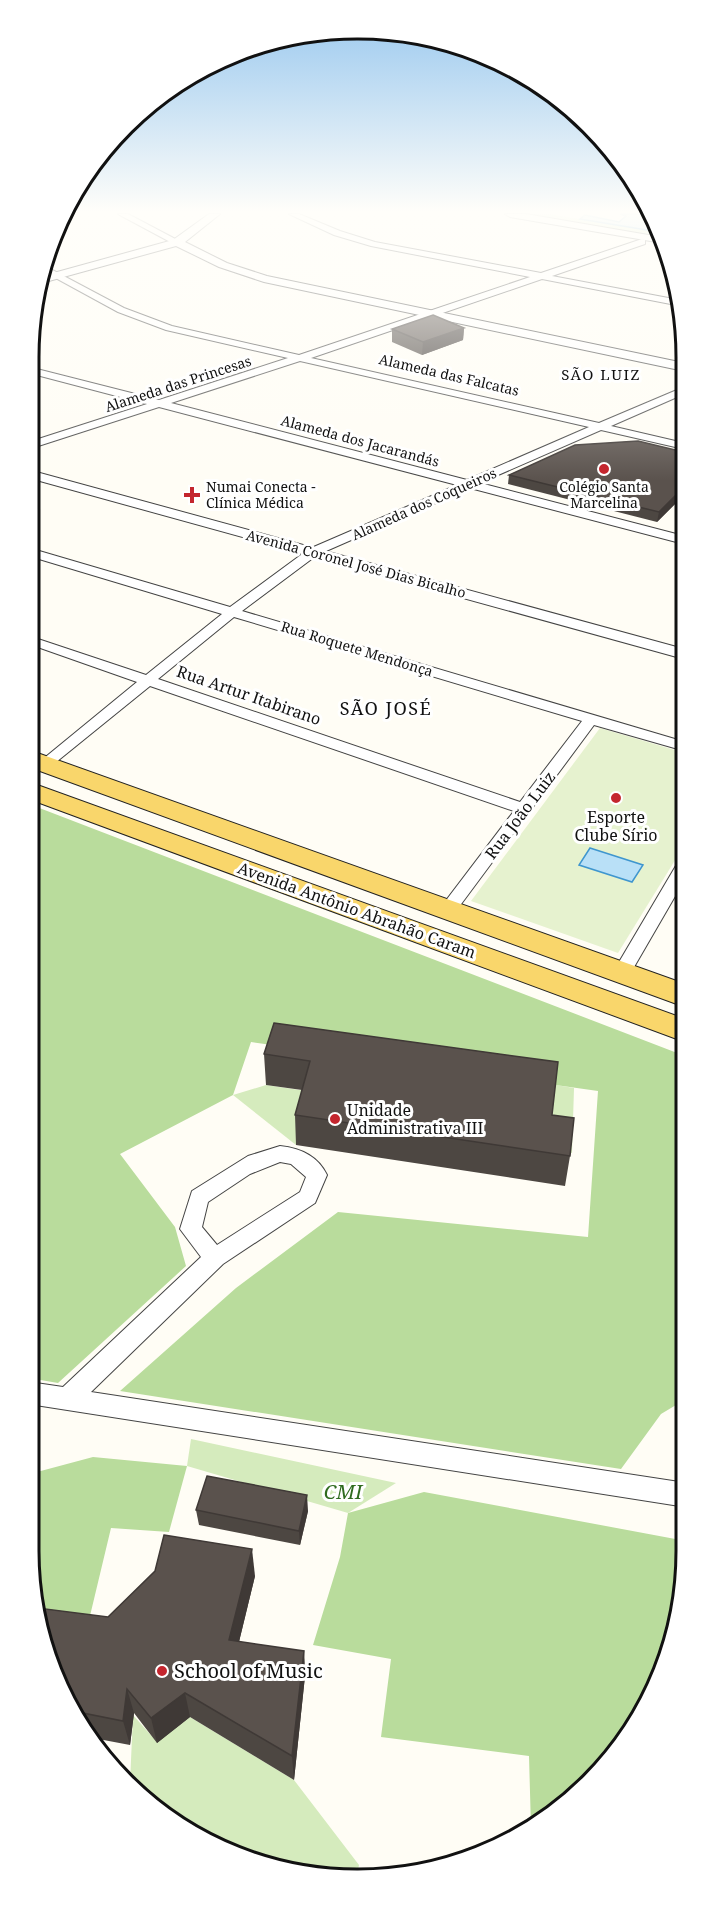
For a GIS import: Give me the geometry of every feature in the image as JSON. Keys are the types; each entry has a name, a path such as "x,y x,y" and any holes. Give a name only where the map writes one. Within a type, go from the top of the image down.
{"main road":[{"name":"Avenida Antônio Abrahão Caram","path":"39,762 676,993"},
{"name":"Avenida Antônio Abrahão Caram","path":"39,794 676,1028"},
{"path":"210,856 233,832"}],"street":[{"name":"Alameda das Falcatas","path":"109,303 170,328 676,444"},
{"path":"375,303 676,365"},
{"name":"Alameda das Princesas","path":"39,443 465,303"},
{"name":"Alameda dos Jacarandás","path":"39,373 676,538"},
{"name":"Alameda dos Coqueiros","path":"39,760 148,680 232,612 313,552 676,394"},
{"name":"Avenida Coronel José Dias Bicalho","path":"39,477 676,652"},
{"name":"Rua Roquete Mendonça","path":"39,555 676,744"},
{"name":"Rua Artur Itabirano","path":"39,644 525,809"},
{"name":"Rua João Luiz","path":"447,911 591,719"},
{"path":"621,974 676,881"},
{"path":"68,1399 215,1258 308,1197 317,1175 306,1164 290,1155 269,1156 250,1164 199,1197 191,1229 215,1258"},
{"path":"39,1395 676,1493"}],"green space":[{"name":"Esporte Clube Sírio","path":"600,728 676,750 676,859 618,953 471,901"},
{"path":"39,808 676,1053 676,1405 661,1414 621,1469 120,1391 236,1288 338,1212 588,1237 598,1091 251,1042 233,1095 120,1154 175,1227 186,1266 58,1383 39,1380"},
{"path":"550,1084 574,1088 572,1153 441,1130"},
{"path":"266,1085 414,1107 296,1145 233,1095"},
{"name":"CMI","path":"191,1439 396,1483 348,1513 187,1466"},
{"path":"93,1457 187,1466 169,1532 111,1528 89,1620 45,1613 39,1550 39,1471"},
{"path":"424,1492 676,1539 670,1613 659,1653 643,1691 622,1727 597,1761 568,1790 531,1817 529,1756 381,1737 391,1659 313,1645 340,1557 348,1513"},
{"path":"133,1715 157,1742 190,1717 294,1780 359,1865 358,1869 295,1863 236,1845 181,1815 147,1790 130,1774"}],"water":[{"path":"590,848 643,865 632,882 579,865"}],"building":[{"path":"433,315 464,328 423,342 392,329"},
{"name":"Colégio Santa Marcelina","path":"638,441 676,450 676,495 659,512 509,475 575,445"},
{"path":"274,1023 558,1062 552,1115 574,1118 570,1156 295,1115 310,1061 264,1054"},
{"path":"207,1476 307,1495 299,1531 196,1510"},
{"name":"School of Music","path":"164,1535 252,1549 229,1640 304,1651 292,1756 185,1693 151,1718 127,1689 123,1721 84,1713 63,1672 44,1609 108,1617 155,1571"}],"place":[{"name":"Colégio Santa Marcelina","path":"604,469"},
{"name":"Numai Conecta - Clínica Médica","path":"192,495"},
{"name":"Esporte Clube Sírio","path":"616,798"},
{"name":"Unidade Administrativa III","path":"335,1119"},
{"name":"School of Music","path":"162,1671"}],"district":[{"name":"SÃO LUIZ","path":"601,375"},
{"name":"SÃO JOSÉ","path":"386,709"}]}
